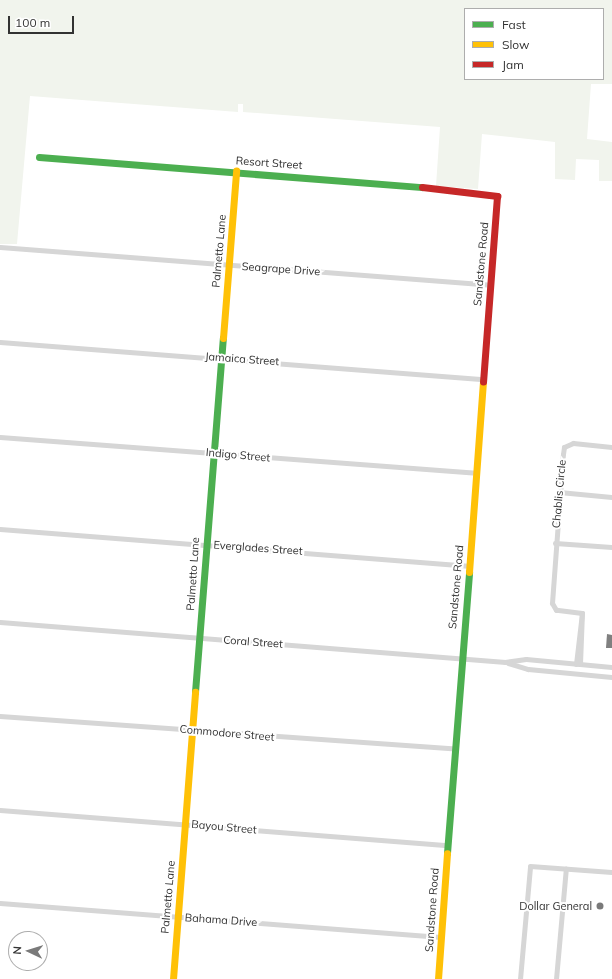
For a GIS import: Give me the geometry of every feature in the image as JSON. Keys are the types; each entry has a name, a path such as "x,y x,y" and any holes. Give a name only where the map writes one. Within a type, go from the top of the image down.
{"street":[{"name":"Resort Street","path":"39,157 236,171 488,193 497,196"},
{"name":"Palmetto Lane","path":"173,979 236,171"},
{"name":"Sandstone Road","path":"438,979 497,196"},
{"name":"Seagrape Drive","path":"0,247 490,285"},
{"name":"Jamaica Street","path":"0,342 484,378"},
{"name":"Indigo Street","path":"0,436 476,472"},
{"name":"Chablis Circle","path":"578,664 582,613 556,610 552,605 559,492 566,445 576,443 612,447"},
{"path":"559,492 612,497"},
{"name":"Everglades Street","path":"0,529 468,566"},
{"name":"Chablis Circle","path":"556,543 612,547"},
{"name":"Coral Street","path":"0,622 462,658 506,662 528,668 612,677"},
{"name":"Coral Street","path":"506,662 526,659 612,667"},
{"name":"Commodore Street","path":"0,716 455,749"},
{"name":"Bayou Street","path":"0,810 448,844"},
{"path":"520,979 529,869 533,865 612,872"},
{"path":"556,979 566,868"},
{"name":"Bahama Drive","path":"0,903 441,937"}],"shaded area":[{"path":"0,0 612,0 612,84 591,84 587,139 612,142 612,181 599,181 599,160 576,159 575,180 555,179 555,142 482,134 478,189 436,186 440,127 243,112 243,104 238,104 238,112 30,96 17,244 0,244"}],"building":[{"path":"607,634 612,635 612,648 606,648"}],"traffic: fast":[{"path":"39,157 422,187"},
{"path":"195,692 223,338"},
{"path":"447,853 469,572"}],"traffic: slow":[{"path":"223,338 236,171"},
{"path":"469,572 483,381"},
{"path":"173,979 195,692"},
{"path":"438,979 447,853"}],"traffic: jam":[{"path":"422,187 497,196 483,381"}],"place":[{"name":"Dollar General","path":"600,906"}]}
